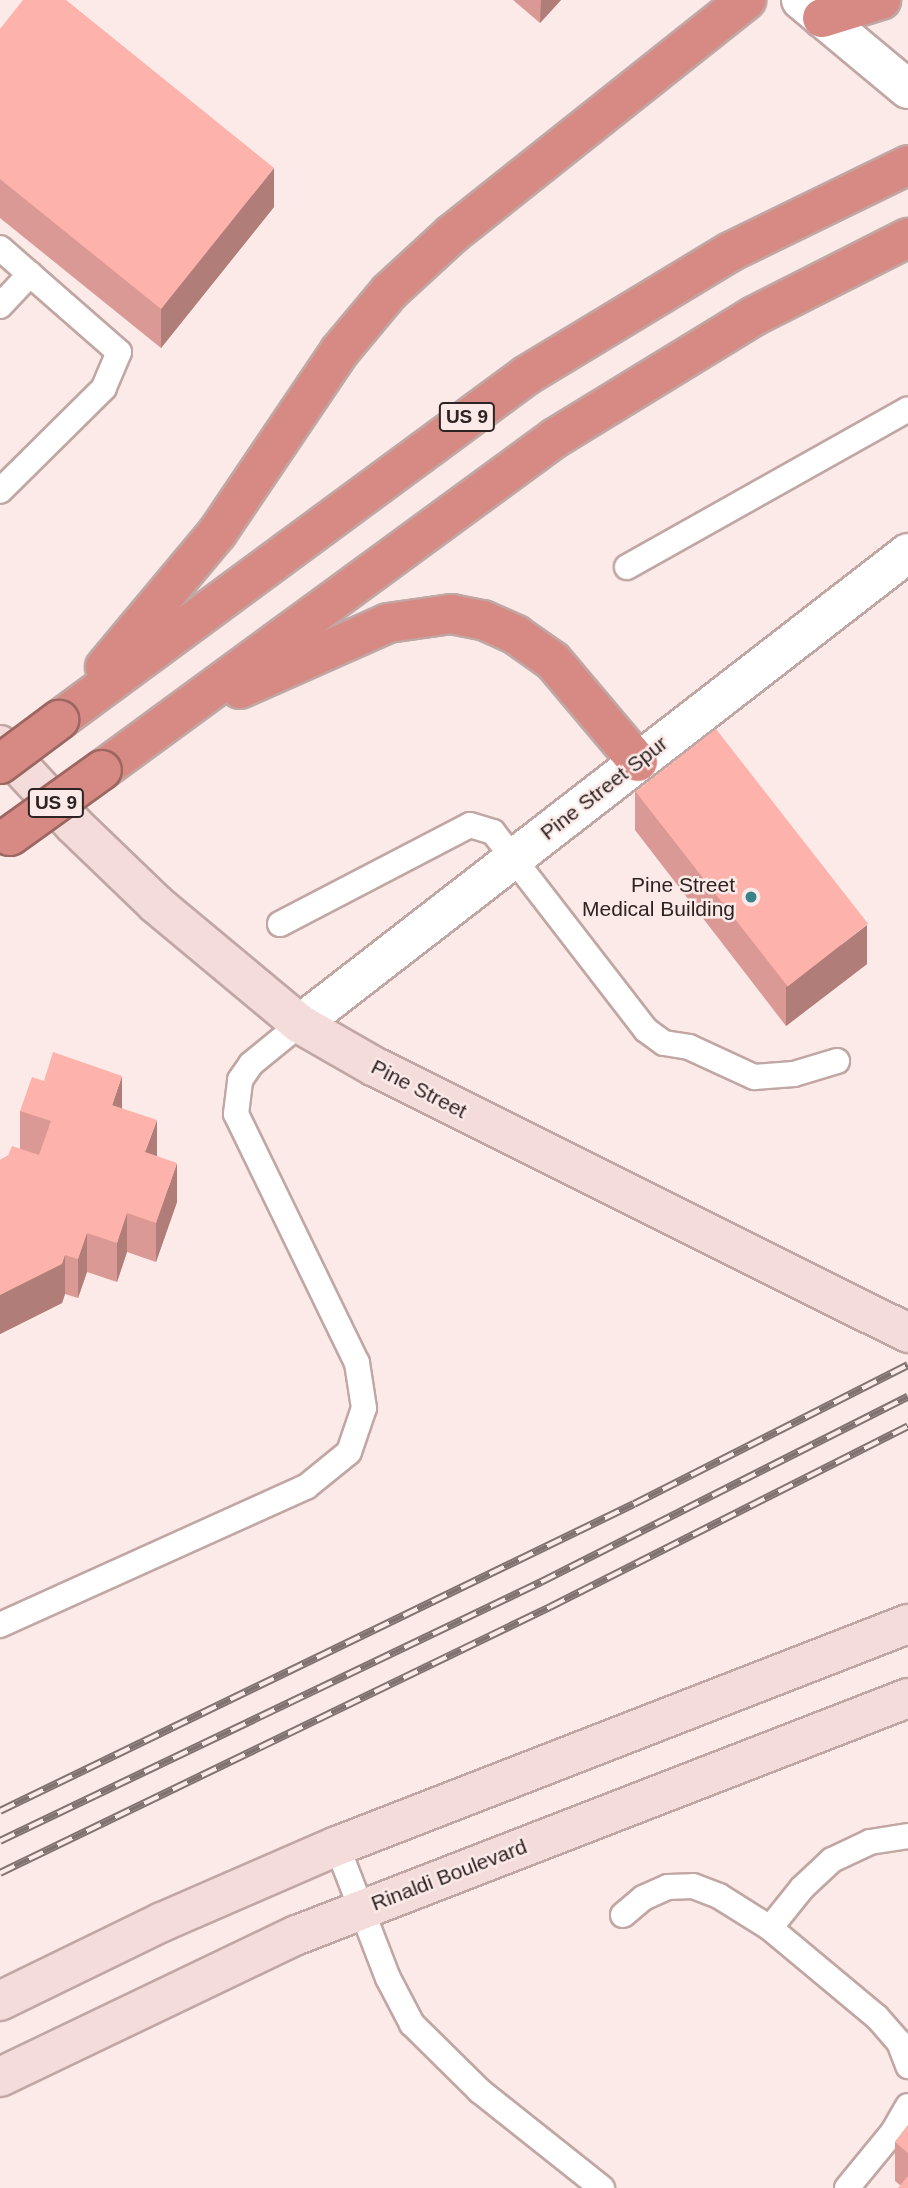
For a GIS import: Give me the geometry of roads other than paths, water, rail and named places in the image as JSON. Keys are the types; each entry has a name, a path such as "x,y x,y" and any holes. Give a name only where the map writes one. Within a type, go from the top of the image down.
{"highway":[{"path":"59,720 217,533 339,352 389,292 452,234 746,0"},
{"path":"812,9 881,0"},
{"name":"US 9","path":"0,764 527,375 730,252 908,166"},
{"name":"US 9","path":"5,840 555,438 742,323 908,238"},
{"path":"136,744 270,674 356,636 388,623 451,614 483,620 516,635 553,661 638,762"}],"street":[{"path":"812,9 908,89"},
{"name":"Pine Street Spur","path":"300,1024 908,553"},
{"name":"Pine Street","path":"0,745 74,825 156,904 300,1024 375,1067 908,1333"},
{"path":"0,2001 162,1922 337,1846 908,1624"},
{"name":"Rinaldi Boulevard","path":"0,2077 190,1983 361,1909 908,1698"}],"lane":[{"path":"0,248 119,352 104,388 0,491"},
{"path":"0,306 30,274"},
{"path":"627,567 908,410"},
{"path":"280,924 470,825 493,832 646,1030 664,1043 689,1047 754,1077 794,1074 836,1061"},
{"path":"0,1625 306,1487 349,1452 363,1408 357,1363 236,1114 240,1080 251,1064 300,1024"},
{"path":"770,1928 802,1888 832,1860 870,1842 908,1836"},
{"path":"337,1846 399,2003 428,2044 602,2188"},
{"path":"623,1914 643,1898 668,1887 694,1886 770,1928 877,2017 899,2042 908,2066"},
{"path":"847,2188 893,2132 908,2106"}],"railway":[{"path":"0,1811 634,1504 908,1365"},
{"path":"0,1841 541,1582 908,1397"},
{"path":"0,1873 550,1607 908,1426"}],"place":[{"name":"Pine Street Medical Building","path":"751,897"}]}
